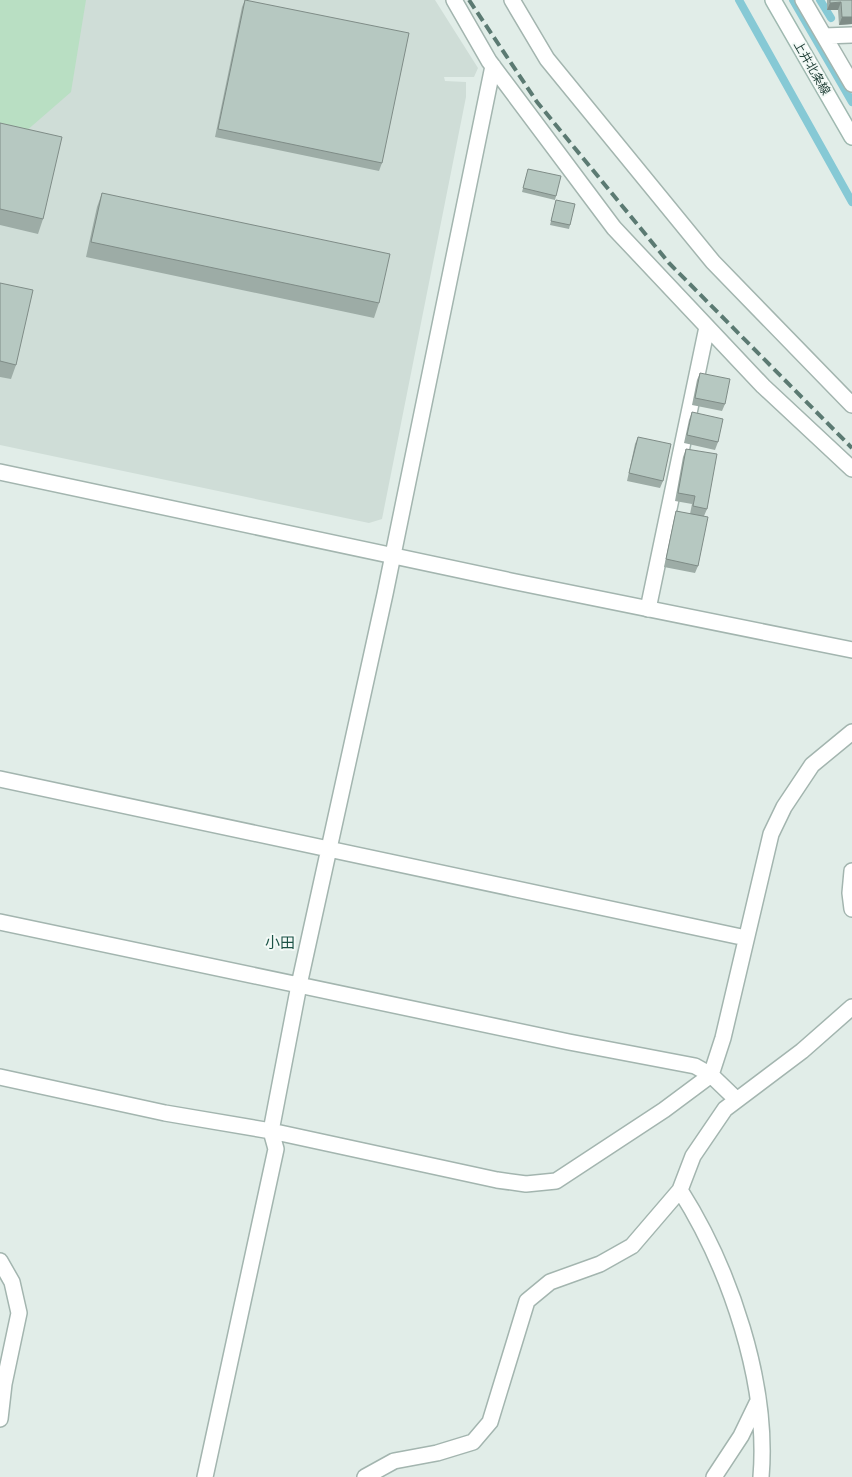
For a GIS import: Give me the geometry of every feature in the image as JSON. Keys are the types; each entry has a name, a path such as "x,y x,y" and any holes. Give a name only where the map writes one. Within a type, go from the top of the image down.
{"street":[{"path":"454,0 493,66 614,228 762,386 852,469"},
{"path":"512,0 548,59 713,262 852,405"},
{"name":"上井北条線","path":"773,0 852,137"},
{"path":"803,0 852,84"},
{"path":"824,36 852,35"},
{"path":"205,1477 276,1149 270,1131 299,985 393,555 493,66"},
{"path":"648,609 707,327"},
{"path":"0,472 648,609 852,650"},
{"path":"0,1077 165,1113 270,1131 497,1180 526,1184 556,1181 664,1110 711,1075 723,1038 771,834 784,806 812,765 852,732"},
{"path":"0,779 746,938"},
{"path":"852,871 850,893 852,909"},
{"path":"0,922 695,1066 711,1075 737,1100"},
{"path":"365,1477 394,1461 437,1453 473,1442 490,1422 527,1302 550,1282 600,1264 632,1246 680,1190 693,1156 725,1109 802,1051 852,1007"},
{"path":"680,1190 701,1224 726,1282 754,1370 762,1460 761,1477"},
{"path":"0,1261 12,1282 19,1313 4,1384 0,1419"},
{"path":"714,1477 741,1436 757,1402"}],"shaded area":[{"path":"0,0 435,0 478,68 474,77 444,77 445,81 466,82 466,97 382,519 369,523 0,445"}],"green space":[{"path":"0,0 86,0 71,92 25,132 0,126"}],"building":[{"path":"245,0 409,33 382,163 218,129"},
{"path":"830,0 852,0 852,17 842,17 841,2 830,3"},
{"path":"0,123 62,137 43,219 0,209"},
{"path":"528,169 561,176 556,196 523,188"},
{"path":"102,193 390,254 379,303 91,242"},
{"path":"556,200 575,204 570,225 551,221"},
{"path":"0,283 33,290 16,365 0,361"},
{"path":"700,373 730,379 725,404 695,398"},
{"path":"692,412 723,419 718,442 687,435"},
{"path":"638,437 671,444 663,481 629,473"},
{"path":"686,449 717,454 707,509 693,506 695,496 678,493"},
{"path":"676,511 708,517 698,566 666,559"}],"waterway":[{"path":"739,0 852,202"},
{"path":"793,0 852,102"},
{"path":"820,0 831,18"}],"railway":[{"path":"469,0 537,102 669,263 852,448"}],"district":[{"name":"小田","path":"280,943"}]}
